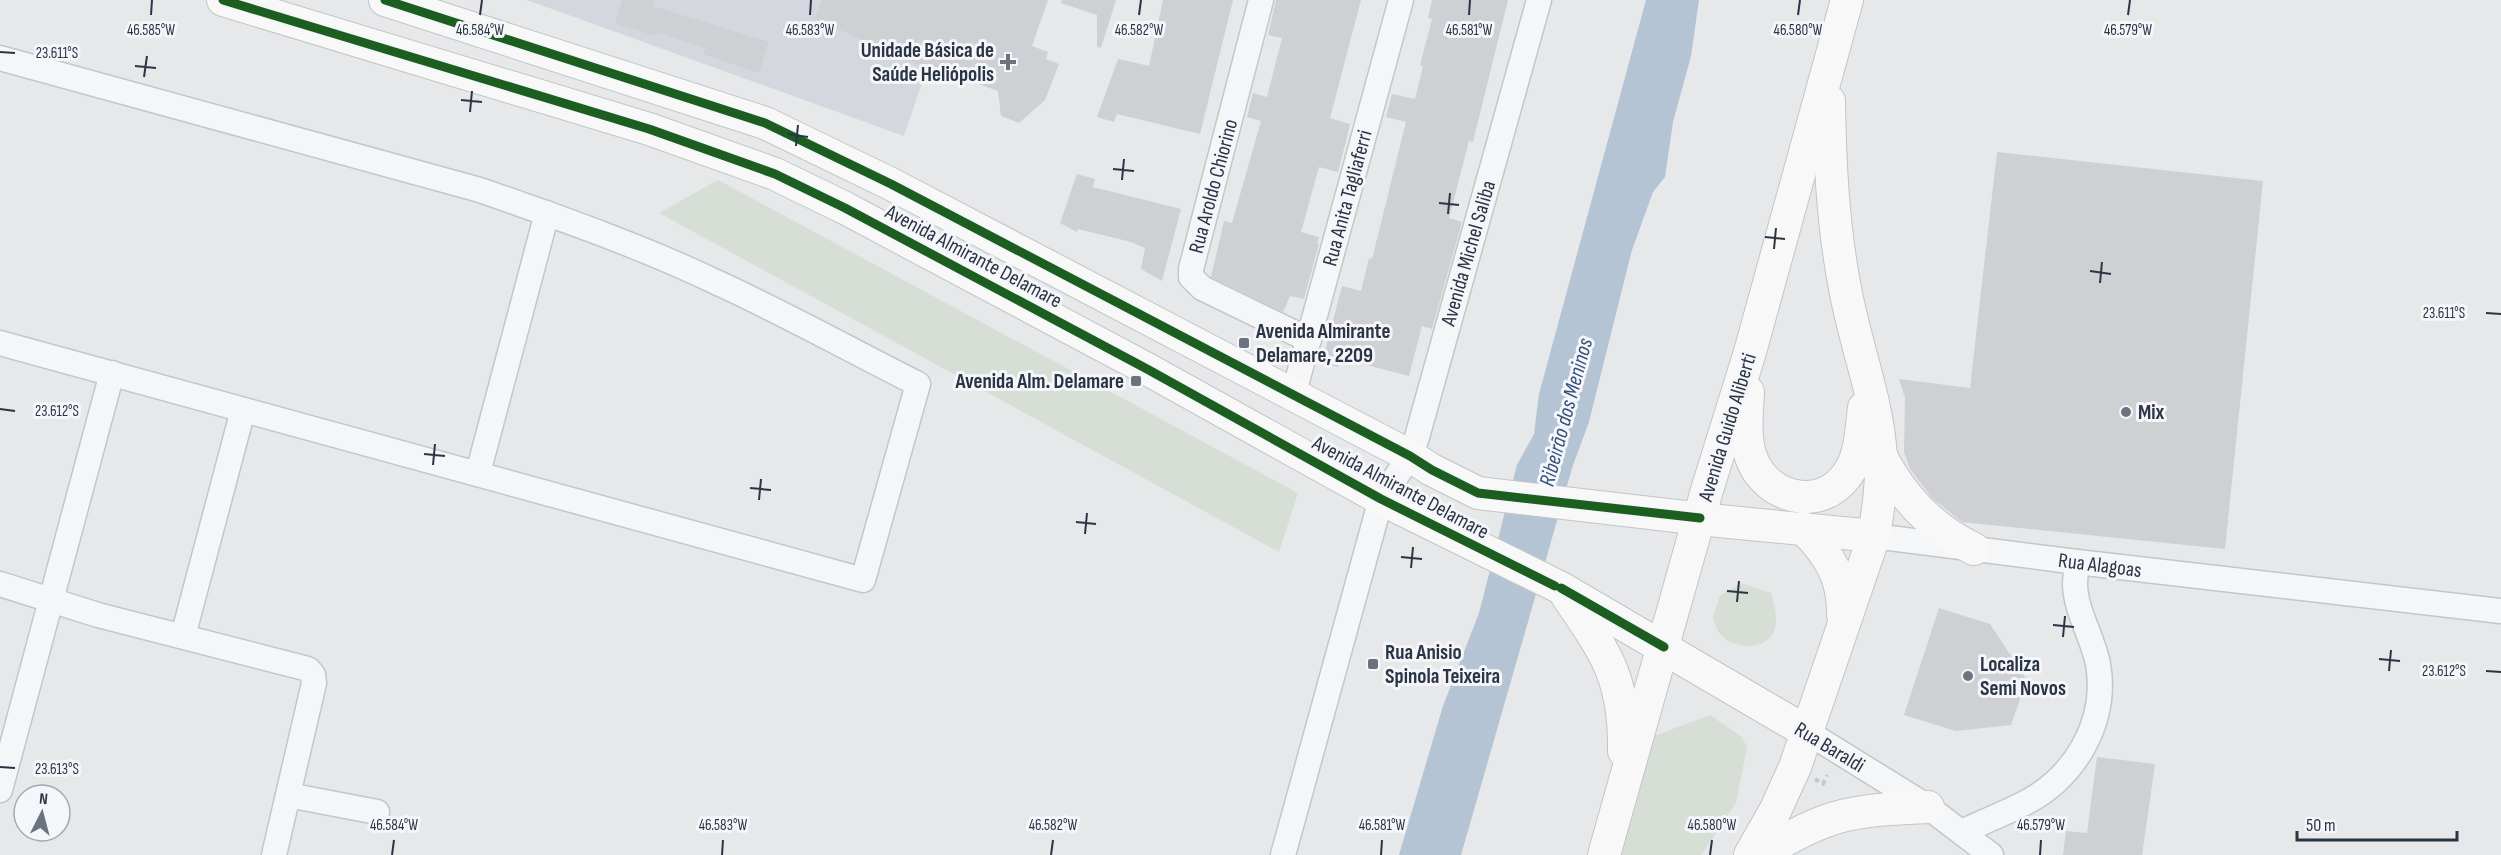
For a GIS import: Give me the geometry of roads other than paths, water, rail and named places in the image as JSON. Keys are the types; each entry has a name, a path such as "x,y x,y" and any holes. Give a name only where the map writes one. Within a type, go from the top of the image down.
{"main road":[{"name":"Avenida Almirante Delamare","path":"223,0 687,143 775,174 845,208 1167,380 1382,499 1558,587 1664,647"},
{"name":"Avenida Almirante Delamare","path":"385,0 765,123 891,184 1201,345 1478,493 1700,518"},
{"name":"Avenida Guido Aliberti","path":"1604,855 1623,782 1750,352 1847,0"},
{"name":"Avenida Guido Aliberti","path":"1750,855 1788,784 1874,536 1880,504 1881,456 1867,377 1839,256 1832,170 1828,68"},
{"path":"687,143 682,133 684,127 691,122 701,121 761,140 839,176 891,184"},
{"path":"1750,352 1747,427 1751,457 1761,475 1774,488 1797,497 1812,497 1825,493 1842,482 1848,475 1857,451 1867,377"},
{"path":"1881,456 1897,484 1921,513 1942,530 1974,549"},
{"name":"Rua Alagoas","path":"1700,518 1874,536"},
{"path":"1803,528 1826,552 1837,573 1842,593 1843,628"},
{"path":"1558,587 1597,640 1614,674 1623,715 1623,782"},
{"name":"Rua Baraldi","path":"1664,647 1807,732"},
{"path":"1759,855 1795,834 1827,820 1878,810 1928,807"}],"street":[{"name":"Rua Aroldo Chiorino","path":"1261,0 1191,269 1191,277 1202,288 1309,340"},
{"name":"Rua Anita Tagliaferri","path":"1293,396 1401,0"},
{"name":"Avenida Michel Saliba","path":"1283,855 1382,499 1410,456 1539,0"},
{"path":"0,58 480,190 547,213 632,245 719,283 918,384 863,580 0,343"},
{"path":"478,473 547,213"},
{"path":"0,790 112,373"},
{"path":"183,636 243,410"},
{"name":"Rua Alagoas","path":"1874,536 2077,562 2501,610"},
{"path":"1961,832 2026,803 2055,782 2070,767 2089,736 2098,701 2099,676 2094,650 2076,593 2077,562"},
{"path":"0,584 98,615 301,665 313,675 312,694 274,855"},
{"name":"Rua Baraldi","path":"1807,732 1928,807 1991,855"},
{"path":"288,795 377,812"}],"water":[{"name":"Ribeirão dos Meninos","path":"1646,0 1699,0 1691,56 1673,122 1665,177 1653,192 1632,250 1589,422 1573,465 1461,855 1399,855 1443,706 1479,613 1517,465 1534,434 1539,394"}],"place":[{"name":"Unidade Básica de Saúde Heliópolis","path":"1008,62"},
{"name":"Avenida Almirante Delamare, 2209","path":"1244,343"},
{"name":"Avenida Alm. Delamare","path":"1136,381"},
{"name":"Mix","path":"2126,412"},
{"name":"Rua Anisio Spinola Teixeira","path":"1373,664"},
{"name":"Localiza Semi Novos","path":"1968,676"}]}
